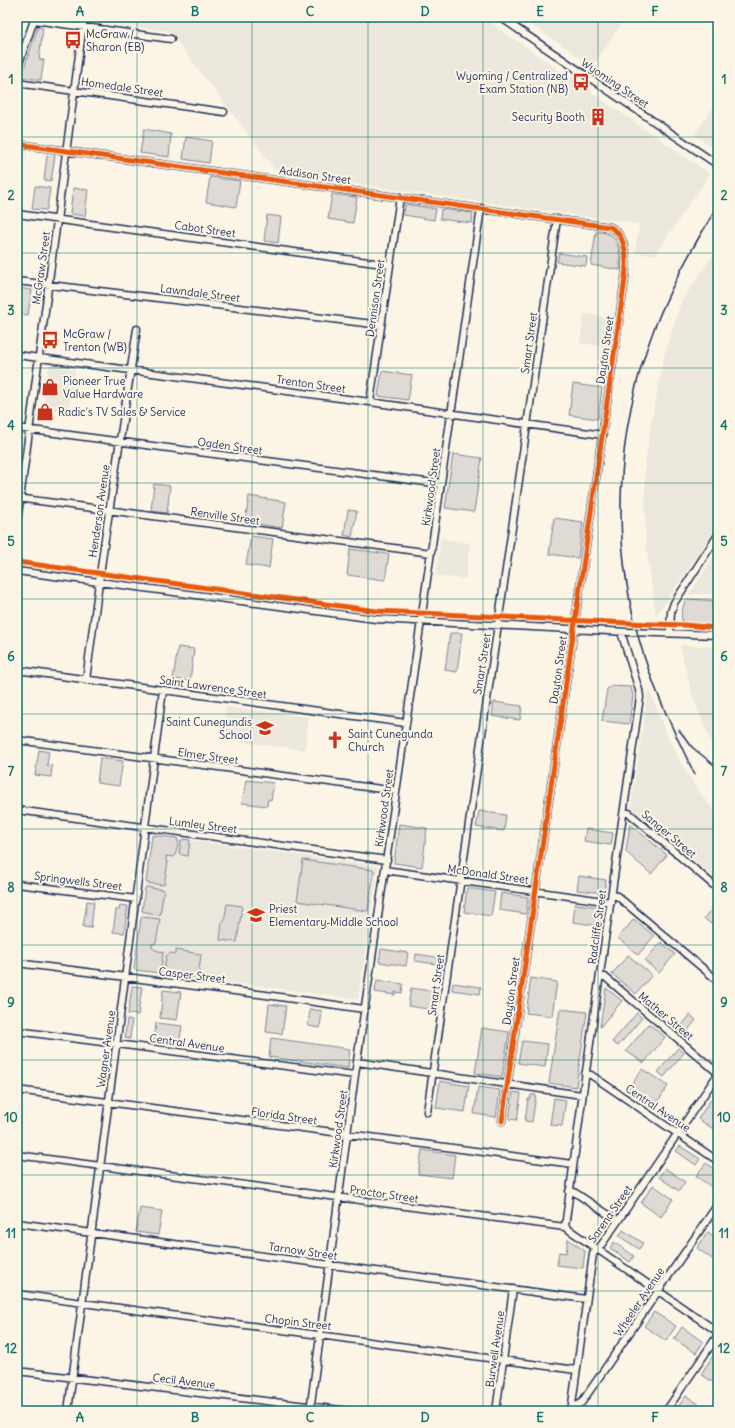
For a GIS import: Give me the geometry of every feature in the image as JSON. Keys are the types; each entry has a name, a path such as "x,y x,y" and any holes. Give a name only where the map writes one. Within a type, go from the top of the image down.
{"street":[{"name":"McGraw Street","path":"17,522 84,17"},
{"name":"Wyoming Street","path":"500,17 718,165"},
{"path":"17,69 34,20 171,39"},
{"name":"Homedale Street","path":"17,83 224,112"},
{"name":"Addison Street","path":"17,144 610,227"},
{"name":"Dennison Street","path":"370,402 400,197"},
{"name":"Kirkwood Street","path":"310,1408 364,1009 387,860 481,208"},
{"name":"Cabot Street","path":"17,214 390,265"},
{"name":"Smart Street","path":"427,1112 557,219"},
{"name":"Dayton Street","path":"502,1121 603,435 626,267 623,244 616,230 610,227"},
{"name":"Lawndale Street","path":"17,281 381,325"},
{"name":"Henderson Avenue","path":"86,680 109,510 137,329"},
{"name":"Trenton Street","path":"17,355 603,435"},
{"name":"Ogden Street","path":"17,428 441,484"},
{"name":"Renville Street","path":"19,498 431,553"},
{"path":"670,632 671,612 674,603 718,535"},
{"path":"17,571 367,618 621,632 670,632 718,635"},
{"name":"Radcliffe Street","path":"565,1227 582,1095 640,697 621,632"},
{"name":"Saint Lawrence Street","path":"17,670 406,723"},
{"name":"Wagner Avenue","path":"68,1411 163,690"},
{"name":"Elmer Street","path":"17,740 396,791"},
{"name":"Lumley Street","path":"17,810 387,860"},
{"name":"Sanger Street","path":"624,813 629,813 718,889"},
{"name":"McDonald Street","path":"385,870 536,891 611,898 617,896 718,981"},
{"name":"Springwells Street","path":"17,884 136,899"},
{"name":"Casper Street","path":"17,963 364,1009"},
{"name":"Mather Street","path":"600,976 605,977 718,1074"},
{"name":"Central Avenue","path":"17,1030 355,1075"},
{"path":"357,1062 582,1095"},
{"name":"Central Avenue","path":"585,1074 591,1075 718,1161"},
{"name":"Sarena Street","path":"572,1408 593,1254 618,1221 718,1074"},
{"name":"Florida Street","path":"17,1090 573,1164"},
{"name":"Proctor Street","path":"17,1155 565,1227 718,1333"},
{"path":"569,1191 574,1192 618,1221"},
{"name":"Wheeler Avenue","path":"572,1408 582,1402 718,1204"},
{"name":"Tarnow Street","path":"17,1223 586,1299"},
{"name":"Burwell Avenue","path":"496,1411 513,1289"},
{"name":"Chopin Street","path":"17,1294 576,1370"},
{"path":"666,1411 718,1333"},
{"name":"Cecil Avenue","path":"17,1371 310,1408 349,1411"}],"shaded area":[{"path":"99,17 482,17 710,174 655,255 635,253 639,224 277,172 169,31 98,22"},
{"path":"520,17 626,17 593,66"},
{"path":"38,27 43,28 39,59 44,60 41,80 21,77"},
{"path":"718,100 718,151 694,135"},
{"path":"144,129 171,134 169,157 140,153"},
{"path":"186,137 212,141 209,163 183,159"},
{"path":"47,155 55,156 51,181 44,180"},
{"path":"210,177 240,181 236,207 206,202"},
{"path":"35,186 50,188 46,210 32,209"},
{"path":"73,188 88,190 85,216 70,214"},
{"path":"332,194 357,197 353,223 328,219"},
{"path":"405,204 436,209 434,220 404,215"},
{"path":"441,209 473,213 472,223 440,219"},
{"path":"267,215 281,217 278,243 264,241"},
{"path":"596,232 604,232 609,234 616,241 620,255 620,270 591,265"},
{"path":"718,247 718,525 656,616 646,545 645,464 651,424 664,356 681,302"},
{"path":"559,253 587,257 586,266 557,262"},
{"path":"17,288 32,290 28,315 17,313"},
{"path":"584,314 613,318 609,347 580,343"},
{"path":"49,365 75,370 69,410 43,410"},
{"path":"382,371 412,375 408,400 378,396"},
{"path":"573,384 602,388 598,419 569,415"},
{"path":"453,454 482,458 474,512 445,508"},
{"path":"154,484 170,486 167,513 151,511"},
{"path":"249,496 286,502 282,528 245,522"},
{"path":"348,510 357,511 352,537 344,535"},
{"path":"554,518 583,522 578,558 549,554"},
{"path":"251,536 273,539 269,568 246,565"},
{"path":"441,538 470,543 465,579 436,576"},
{"path":"350,549 389,554 385,580 347,575"},
{"path":"718,551 718,594 689,594"},
{"path":"687,599 718,601 718,627 684,624 682,621 682,612"},
{"path":"450,633 462,633 457,672 445,670"},
{"path":"681,645 718,647 718,760 693,698 680,647"},
{"path":"178,647 194,649 190,681 173,679"},
{"path":"612,686 631,687 633,696 629,724 602,721 607,689"},
{"path":"650,691 667,736 680,761 697,789 718,815 718,881 631,807 648,692"},
{"path":"494,702 522,706 520,720 492,716"},
{"name":"Saint Cunegundis School","path":"226,707 309,717 305,750 221,739"},
{"path":"17,747 23,748 20,773 17,773"},
{"path":"39,750 49,752 47,765 52,766 51,777 35,775"},
{"path":"100,758 123,761 119,786 97,783"},
{"path":"246,780 274,783 271,800 268,799 267,806 242,803"},
{"path":"479,811 506,815 504,831 476,827"},
{"path":"399,824 427,828 422,867 394,863"},
{"path":"630,824 667,855 651,874 626,852"},
{"path":"586,829 613,833 611,845 584,841"},
{"name":"Priest Elementary‑Middle School","path":"153,835 378,866 358,999 135,970"},
{"path":"153,835 177,838 178,840 174,857 166,856 166,861 168,862 164,885 146,882"},
{"path":"183,839 190,840 188,856 179,853 181,841"},
{"path":"303,860 374,870 368,911 297,901"},
{"path":"579,876 606,880 604,893 577,890"},
{"path":"146,887 164,890 160,915 142,911"},
{"path":"467,888 495,892 491,916 464,912"},
{"path":"501,893 528,897 526,914 499,910"},
{"path":"87,901 94,902 91,928 83,927"},
{"path":"718,901 718,916 711,924 704,918"},
{"path":"227,904 242,906 237,942 220,940 222,922 224,922"},
{"path":"575,904 603,907 600,926 573,922"},
{"path":"120,905 128,906 124,933 113,932 116,910 119,910"},
{"path":"142,917 160,919 156,943 152,944 152,947 155,950 163,952 161,972 159,973 134,969"},
{"path":"634,919 654,936 638,955 618,938"},
{"path":"661,942 675,954 659,973 645,961"},
{"path":"381,949 408,953 406,966 379,962"},
{"path":"176,950 201,954 198,978 164,973 166,956 170,953 176,954"},
{"path":"416,954 443,958 442,965 415,961"},
{"path":"628,955 652,975 636,994 612,974"},
{"path":"531,978 557,982 552,1016 526,1013"},
{"path":"377,980 403,984 402,993 395,992 395,995 375,992"},
{"path":"453,983 481,987 480,994 452,990"},
{"path":"132,986 142,987 138,1015 128,1014"},
{"path":"411,988 438,992 435,1010 408,1006"},
{"path":"606,988 622,1001 600,1027"},
{"path":"163,990 181,992 177,1020 160,1018"},
{"path":"269,1004 286,1006 282,1034 266,1032"},
{"path":"310,1009 322,1011 320,1028 308,1026"},
{"path":"560,1009 587,1012 576,1087 549,1083"},
{"path":"637,1013 642,1018 618,1046 612,1042"},
{"path":"690,1015 696,1020 684,1035 678,1030"},
{"path":"127,1019 132,1020 130,1039 125,1038"},
{"path":"156,1023 182,1026 179,1045 154,1042"},
{"path":"649,1024 665,1037 644,1063 626,1051"},
{"path":"482,1028 509,1032 502,1077 475,1073"},
{"path":"271,1038 350,1049 348,1068 269,1057"},
{"path":"522,1041 548,1044 545,1067 518,1063"},
{"path":"678,1048 684,1053 664,1077 658,1072"},
{"path":"642,1069 668,1086 653,1109 627,1091"},
{"path":"440,1081 469,1086 465,1112 436,1108"},
{"path":"478,1087 500,1090 496,1117 474,1114"},
{"path":"718,1089 718,1132 698,1119"},
{"path":"513,1092 521,1093 517,1120 509,1119"},
{"path":"531,1095 536,1095 532,1122 525,1121 528,1099 530,1099"},
{"path":"554,1098 566,1100 562,1126 550,1125"},
{"path":"680,1146 700,1159 696,1165 676,1151"},
{"path":"422,1150 455,1155 452,1178 418,1174"},
{"path":"706,1163 718,1171 717,1191 696,1176"},
{"path":"665,1168 685,1182 679,1191 659,1177"},
{"path":"653,1185 673,1199 661,1217 641,1203"},
{"path":"140,1208 162,1211 158,1235 136,1232"},
{"path":"623,1230 643,1243 639,1249 619,1236"},
{"path":"708,1232 718,1239 718,1263 697,1248"},
{"path":"568,1239 585,1251 583,1268 557,1265 559,1252 566,1253"},
{"path":"614,1242 634,1256 630,1262 610,1248"},
{"path":"654,1312 676,1326 666,1341 644,1326"},
{"path":"682,1327 703,1342 696,1353 674,1339"},
{"path":"715,1353 718,1356 718,1386 701,1374"},
{"path":"686,1396 708,1410 675,1411"}],"railway":[{"path":"695,775 655,686 644,656 633,616 626,575 622,533 621,492 624,450 631,409 641,369 654,329 683,266 718,206"},
{"path":"679,730 693,748 718,768"}],"cycle path":[{"path":"17,144 610,227 616,231 623,243 626,257 625,279 502,1121"},
{"path":"17,562 377,611 684,625 718,628"}],"place":[{"name":"McGraw / Sharon (EB)","path":"73,40"},
{"name":"Wyoming / Centralized Exam Station (NB)","path":"581,82"},
{"name":"Security Booth","path":"598,117"},
{"name":"McGraw / Trenton (WB)","path":"50,340"},
{"name":"Pioneer True Value Hardware","path":"50,387"},
{"name":"Radic's TV Sales & Service","path":"45,412"},
{"name":"Saint Cunegundis School","path":"265,728"},
{"name":"Saint Cunegunda Church","path":"335,740"},
{"name":"Priest Elementary‑Middle School","path":"256,915"}]}
